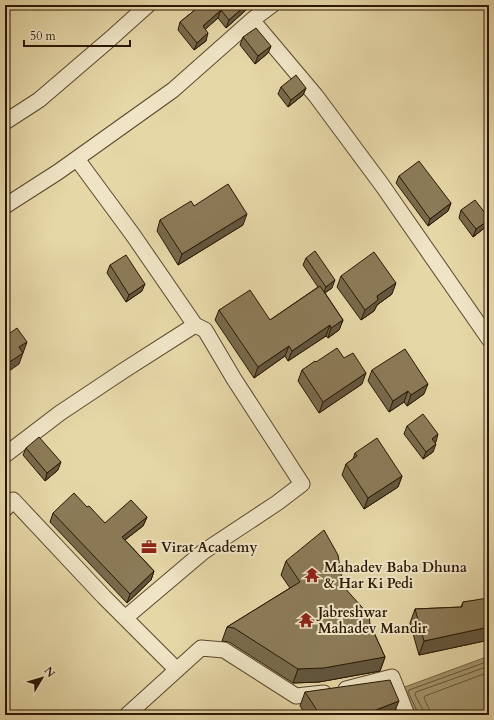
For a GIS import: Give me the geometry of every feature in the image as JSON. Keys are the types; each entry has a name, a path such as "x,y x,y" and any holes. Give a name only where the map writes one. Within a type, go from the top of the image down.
{"street":[{"path":"5,122 39,100 148,5"},
{"path":"5,206 77,159 173,90 252,20 272,5"},
{"path":"252,20 316,96 382,185 489,339"},
{"path":"77,159 196,325 205,330 234,379 302,484 277,503 203,552 125,618"},
{"path":"5,455 60,413 196,325"},
{"path":"8,501 176,670"},
{"path":"127,715 201,648 224,650 296,696 334,692 392,677 407,715"}],"water":[{"path":"489,656 489,715 416,715 402,688"}],"building":[{"path":"201,5 246,5 229,20 221,10 203,26 208,33 197,43 180,22"},
{"path":"256,28 271,46 258,56 243,37"},
{"path":"296,75 306,88 291,100 281,87"},
{"path":"419,161 451,203 430,219 399,176"},
{"path":"228,184 247,214 182,254 160,220 191,201 194,206"},
{"path":"475,200 489,218 489,220 476,229 461,210"},
{"path":"315,251 335,280 326,287 306,258"},
{"path":"374,252 396,283 377,296 378,300 365,310 341,276"},
{"path":"126,255 145,284 129,295 110,265"},
{"path":"320,286 343,320 331,328 330,325 292,351 289,346 258,367 219,310 250,290 270,320"},
{"path":"5,325 10,333 17,328 27,342 19,347 23,353 5,365"},
{"path":"337,348 344,358 353,353 366,373 323,402 302,370"},
{"path":"405,349 428,384 411,395 408,391 393,401 372,370"},
{"path":"423,414 438,434 432,439 436,444 426,452 407,426"},
{"path":"39,437 61,462 47,473 26,448"},
{"path":"377,438 402,476 368,498 346,464 357,456 355,453"},
{"path":"74,493 105,523 131,500 147,517 122,537 154,571 130,594 53,513"},
{"name":"Jabreshwar Mahadev Mandir","path":"324,530 338,555 343,586 369,615 370,624 385,657 324,668 298,669 234,628 227,627 300,582 286,561"},
{"path":"488,598 489,627 424,641 415,609 462,607 463,602"},
{"path":"390,680 399,701 366,715 320,715 305,692"}],"place":[{"name":"Virat Academy","path":"149,547"},
{"name":"Mahadev Baba Dhuna & Har Ki Pedi","path":"312,575"},
{"name":"Jabreshwar Mahadev Mandir","path":"306,620"}]}
